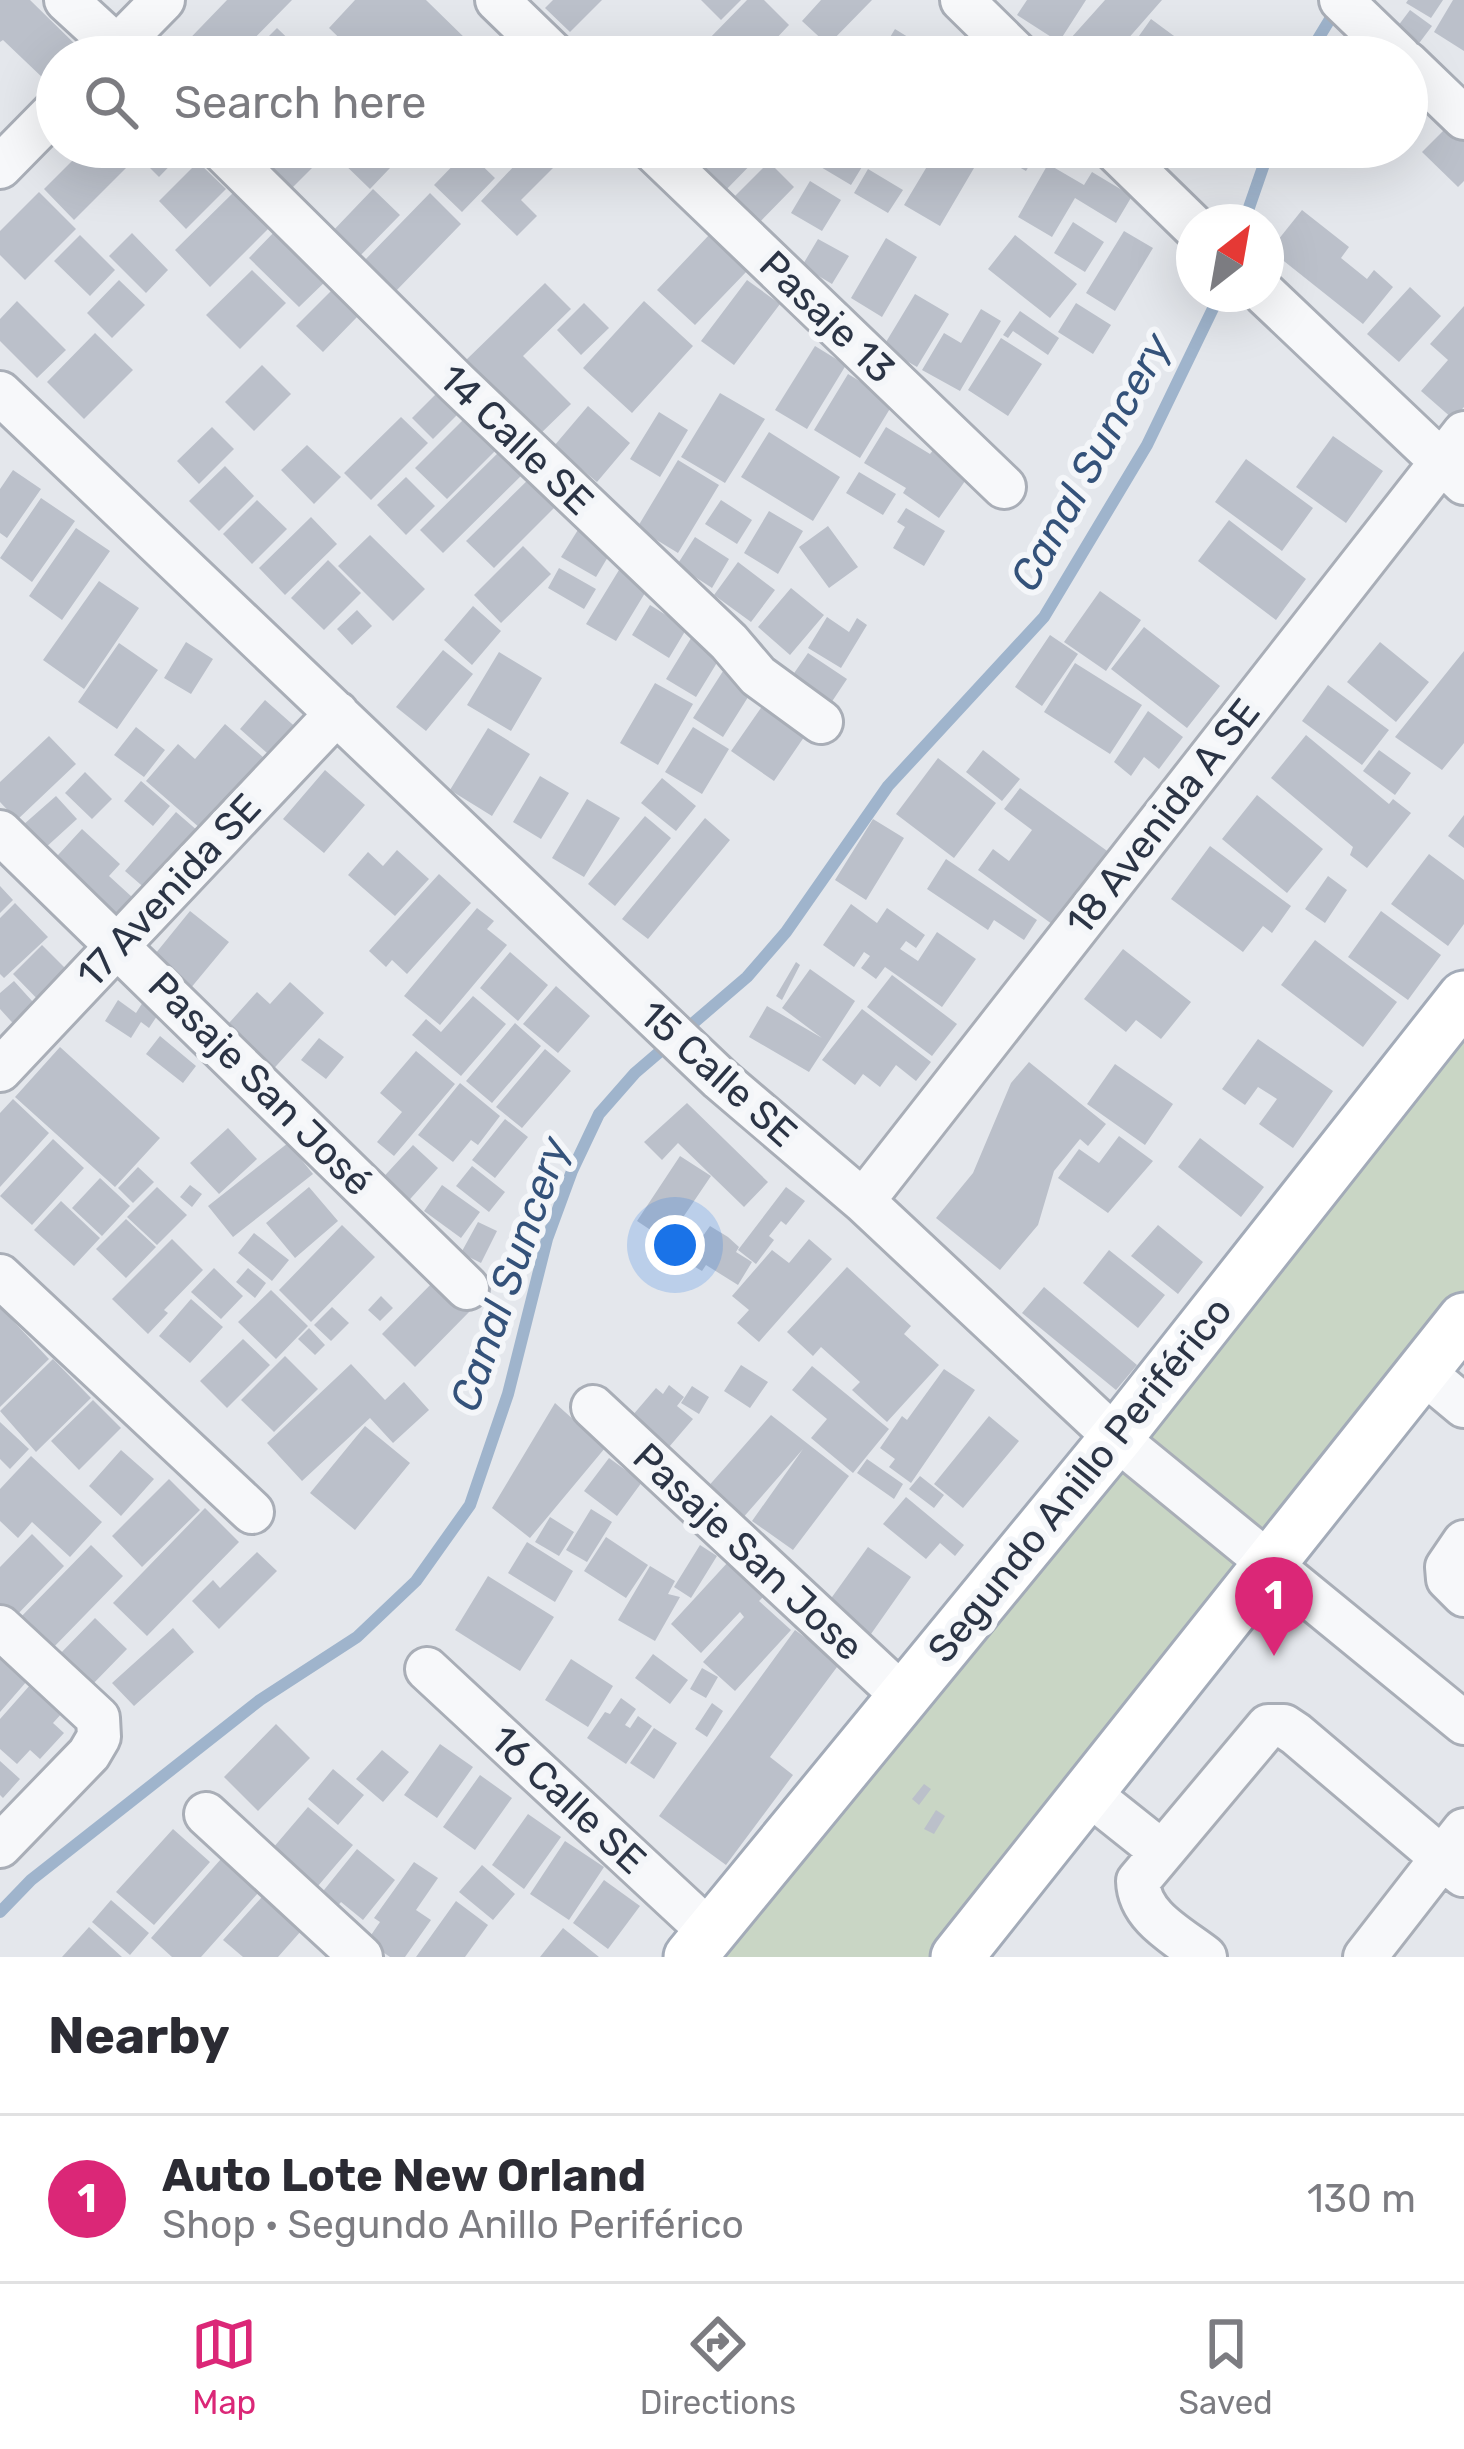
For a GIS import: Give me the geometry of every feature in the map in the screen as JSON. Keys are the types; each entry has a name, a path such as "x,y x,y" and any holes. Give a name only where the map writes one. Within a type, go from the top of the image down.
{"main road":[{"name":"Segundo Anillo Periférico","path":"700,1944 1115,1438 1464,997"},
{"path":"957,1957 1464,1319"}],"street":[{"path":"66,0 101,36"},
{"path":"133,36 163,0"},
{"path":"496,0 534,36"},
{"path":"962,0 999,36"},
{"path":"1344,3 1378,36"},
{"path":"1428,83 1464,118"},
{"path":"0,167 36,130"},
{"name":"14 Calle SE","path":"240,168 729,642 758,676 821,722"},
{"name":"Pasaje 13","path":"672,168 1004,487"},
{"path":"1134,168 1176,209"},
{"path":"1284,310 1456,459"},
{"name":"15 Calle SE","path":"0,393 720,1079 863,1201 1115,1438 1464,1724"},
{"name":"18 Avenida A SE","path":"863,1201 1456,459"},
{"name":"17 Avenida SE","path":"0,1070 338,713"},
{"name":"Pasaje San José","path":"0,832 466,1288"},
{"path":"0,1276 252,1512"},
{"path":"1422,1371 1464,1406"},
{"name":"Pasaje San Jose","path":"593,1407 904,1697"},
{"path":"1464,1542 1447,1567 1448,1579 1464,1595"},
{"path":"0,1627 98,1718 99,1737 89,1754 0,1846"},
{"name":"16 Calle SE","path":"427,1669 700,1944"},
{"path":"1204,1957 1148,1912 1138,1895 1138,1881 1268,1726 1284,1726 1457,1855 1365,1957"},
{"path":"1088,1793 1162,1852"},
{"path":"206,1814 361,1957"}],"green space":[{"path":"1464,1002 1464,1318 954,1957 700,1957"}],"building":[{"path":"0,0 30,0 67,36 36,36 36,71 0,42"},
{"path":"227,0 292,0 257,36 192,36"},
{"path":"355,0 426,0 463,36 337,36 329,28"},
{"path":"553,0 602,0 570,32 545,8"},
{"path":"701,0 741,0 721,20"},
{"path":"747,0 764,0 789,25 779,36 712,36"},
{"path":"821,0 872,0 837,36 818,36 802,21"},
{"path":"1027,0 1086,0 1063,36 1050,36 1017,15"},
{"path":"1105,0 1162,0 1130,36 1073,36"},
{"path":"1408,0 1443,0 1431,18"},
{"path":"1453,0 1464,0 1464,51 1434,32"},
{"path":"1410,10 1432,26 1424,36 1403,36 1395,30"},
{"path":"1151,19 1174,36 1139,36"},
{"path":"1451,123 1464,136 1464,181 1458,187 1428,158 1428,146"},
{"path":"65,168 126,168 74,220 44,189"},
{"path":"192,168 204,168 226,189 186,229 159,201"},
{"path":"259,168 312,168 285,195"},
{"path":"348,168 390,168 370,189"},
{"path":"450,168 485,168 495,178 462,212 434,185"},
{"path":"512,168 553,168 521,200 537,216 517,236 481,201"},
{"path":"695,168 747,168 722,194"},
{"path":"763,168 775,168 794,187 756,226 730,201"},
{"path":"822,168 861,168 851,185"},
{"path":"926,168 974,168 940,226 904,205"},
{"path":"1046,168 1055,168 1084,185 1092,172 1132,196 1116,223 1075,198 1052,237 1018,217"},
{"path":"868,169 903,190 888,213 854,193"},
{"path":"810,181 841,200 822,231 791,213"},
{"path":"373,189 400,215 355,261 329,235"},
{"path":"236,190 272,225 210,287 175,250"},
{"path":"39,192 76,229 25,280 0,255 0,231"},
{"path":"430,193 461,224 394,293 362,263"},
{"path":"1302,210 1349,247 1341,258 1367,279 1374,270 1393,287 1363,324 1284,261 1284,232"},
{"path":"1073,222 1104,242 1085,272 1054,253"},
{"path":"280,226 330,277 299,307 249,258"},
{"path":"1124,231 1153,248 1115,311 1086,293"},
{"path":"132,233 168,270 146,293 109,256"},
{"path":"710,234 748,270 695,325 657,290"},
{"path":"80,235 115,270 90,296 54,261"},
{"path":"1015,235 1077,284 1050,318 988,269"},
{"path":"886,238 917,257 882,317 851,298"},
{"path":"818,239 849,256 832,284 802,266"},
{"path":"252,270 286,303 240,349 206,315"},
{"path":"119,280 145,305 112,338 87,313"},
{"path":"747,280 780,304 734,365 701,341"},
{"path":"545,283 571,309 523,356 571,404 537,437 464,362"},
{"path":"1410,287 1441,316 1399,362 1367,334"},
{"path":"332,290 358,316 323,352 296,326"},
{"path":"915,294 949,314 917,367 883,347"},
{"path":"17,301 66,350 37,378 0,341 0,319"},
{"path":"644,301 693,346 632,413 583,368"},
{"path":"584,303 609,328 581,355 557,330"},
{"path":"1076,303 1111,325 1093,354 1058,332"},
{"path":"1464,306 1464,407 1453,419 1421,391 1448,360 1430,344"},
{"path":"981,309 1001,321 960,391 922,370 944,333 961,343"},
{"path":"1020,311 1059,338 1048,355 1013,331 1008,338 1003,335"},
{"path":"95,333 133,370 84,419 47,382"},
{"path":"1001,338 1042,364 1008,416 968,390"},
{"path":"815,346 846,365 807,429 775,410"},
{"path":"262,365 291,394 254,431 225,402"},
{"path":"848,374 894,402 860,458 814,430"},
{"path":"443,387 464,408 433,439 412,418"},
{"path":"720,393 765,419 725,483 681,457"},
{"path":"588,406 630,443 597,482 554,446"},
{"path":"659,412 688,430 660,477 630,459"},
{"path":"401,417 428,443 371,500 344,473"},
{"path":"464,419 496,450 447,499 415,468"},
{"path":"212,427 234,449 199,484 177,461"},
{"path":"886,427 930,454 934,449 970,474 939,518 903,493 906,488 864,463"},
{"path":"769,432 840,477 813,521 741,477"},
{"path":"1333,436 1383,471 1346,523 1296,487"},
{"path":"307,445 341,477 314,504 281,470"},
{"path":"504,447 527,470 443,553 420,530"},
{"path":"1246,459 1313,508 1282,551 1215,502"},
{"path":"678,460 719,485 678,553 637,528"},
{"path":"225,466 254,496 219,531 189,501"},
{"path":"13,470 41,489 7,538 0,533 0,489"},
{"path":"536,472 563,499 494,568 466,541"},
{"path":"859,472 896,494 883,515 846,493"},
{"path":"406,477 435,506 406,535 377,505"},
{"path":"41,498 75,521 32,582 0,558"},
{"path":"257,500 287,529 252,564 223,534"},
{"path":"721,500 752,520 737,544 705,524"},
{"path":"906,508 945,531 924,566 893,548 905,527 897,522"},
{"path":"769,511 803,531 778,574 744,553"},
{"path":"311,517 337,544 285,595 259,568"},
{"path":"1229,520 1306,579 1276,620 1198,561"},
{"path":"581,525 615,545 596,577 561,557"},
{"path":"828,526 858,567 829,588 799,547"},
{"path":"76,528 110,551 62,620 29,596"},
{"path":"370,535 425,589 393,621 338,566"},
{"path":"695,537 729,559 712,588 677,565"},
{"path":"523,546 551,574 501,623 474,595"},
{"path":"328,560 361,593 324,630 291,598"},
{"path":"738,562 775,590 751,622 714,595"},
{"path":"559,568 596,589 584,609 548,588"},
{"path":"619,570 648,588 616,641 586,624"},
{"path":"99,581 139,608 84,689 43,660"},
{"path":"791,588 824,615 790,655 758,627"},
{"path":"1100,591 1141,620 1106,671 1064,642"},
{"path":"650,605 687,628 669,658 632,635"},
{"path":"473,606 501,631 472,665 444,640"},
{"path":"357,610 372,626 352,645 337,629"},
{"path":"827,617 849,632 857,618 867,625 841,668 808,648"},
{"path":"1144,627 1220,686 1187,728 1111,669"},
{"path":"696,630 726,648 696,697 666,679"},
{"path":"1050,635 1078,654 1042,706 1015,687"},
{"path":"186,642 213,659 191,694 164,678"},
{"path":"1380,642 1429,682 1396,722 1347,682"},
{"path":"119,643 158,670 117,729 78,702"},
{"path":"443,650 473,674 426,731 396,707"},
{"path":"1464,651 1464,743 1442,770 1395,737"},
{"path":"499,652 542,678 511,731 467,705"},
{"path":"808,653 847,679 829,706 790,679"},
{"path":"1075,663 1142,705 1110,754 1044,712"},
{"path":"725,668 755,686 723,737 693,718"},
{"path":"655,683 693,704 658,765 620,743"},
{"path":"1328,685 1389,730 1362,765 1302,721"},
{"path":"770,695 813,724 774,781 731,751"},
{"path":"265,700 300,731 275,760 240,729"},
{"path":"1148,711 1183,737 1159,769 1144,757 1131,776 1114,762"},
{"path":"225,724 271,764 208,835 146,781 178,744 195,759"},
{"path":"136,727 165,750 144,777 114,755"},
{"path":"693,727 729,749 702,794 665,772"},
{"path":"488,728 530,754 492,816 450,790"},
{"path":"1306,735 1389,804 1393,799 1411,813 1367,868 1350,855 1353,847 1271,778"},
{"path":"49,736 76,764 17,820 0,802 0,782"},
{"path":"983,750 1020,779 1002,801 966,772"},
{"path":"1379,750 1411,773 1395,795 1363,771"},
{"path":"938,758 996,803 954,858 896,814"},
{"path":"325,770 365,805 324,853 283,819"},
{"path":"85,772 112,799 92,819 65,793"},
{"path":"540,776 569,793 541,839 513,822"},
{"path":"662,778 696,806 676,831 641,803"},
{"path":"141,781 170,806 153,826 124,801"},
{"path":"1020,788 1110,853 1056,927 978,870 993,849 1009,861 1032,830 1004,809"},
{"path":"1257,795 1323,849 1287,893 1222,839"},
{"path":"56,796 77,819 44,849 23,825"},
{"path":"587,799 620,818 584,877 552,858"},
{"path":"176,812 206,838 155,897 125,871"},
{"path":"1464,815 1464,848 1448,836"},
{"path":"645,816 671,838 615,906 588,884"},
{"path":"705,818 730,840 648,939 622,919"},
{"path":"873,819 904,838 866,900 835,880"},
{"path":"82,829 120,864 109,876 132,897 108,924 47,867"},
{"path":"1210,846 1291,906 1272,933 1263,926 1243,952 1171,899"},
{"path":"397,850 429,879 395,916 348,875 368,852 383,866"},
{"path":"1429,854 1464,880 1464,924 1448,946 1391,904"},
{"path":"946,859 1037,920 1024,940 994,920 988,930 927,889"},
{"path":"439,874 471,903 407,974 392,960 386,967 369,951"},
{"path":"1328,876 1347,890 1325,923 1305,909"},
{"path":"0,886 13,900 0,913"},
{"path":"15,903 48,937 4,978 0,974 0,918"},
{"path":"851,904 877,923 887,908 925,935 916,948 906,941 900,949 918,961 937,932 976,959 942,1007 885,967 876,979 861,968 870,956 864,952 854,967 823,945"},
{"path":"477,908 494,921 487,929 507,945 440,1025 404,996"},
{"path":"190,911 229,942 185,995 147,964"},
{"path":"1381,911 1441,955 1408,1000 1348,957"},
{"path":"1315,940 1397,1002 1363,1047 1281,985"},
{"path":"42,945 79,982 49,1011 13,974"},
{"path":"1123,949 1191,1002 1161,1039 1136,1020 1126,1032 1084,999"},
{"path":"510,952 548,985 518,1021 480,988"},
{"path":"796,962 800,965 782,1000 776,996"},
{"path":"810,969 855,1001 809,1072 749,1037 767,1006 822,1038 782,1008"},
{"path":"892,975 957,1024 932,1056 867,1007"},
{"path":"14,981 42,1012 20,1031 0,1009 0,993"},
{"path":"290,982 324,1013 268,1075 220,1033 257,992 270,1004"},
{"path":"556,986 590,1016 558,1053 523,1024"},
{"path":"473,996 506,1024 461,1076 412,1035 426,1019 441,1032"},
{"path":"118,1000 136,1013 143,1002 159,1013 149,1028 141,1022 131,1038 105,1021"},
{"path":"862,1009 931,1062 916,1081 896,1065 880,1087 863,1074 855,1085 822,1060"},
{"path":"515,1023 541,1046 492,1103 466,1081"},
{"path":"160,1036 196,1066 183,1083 146,1054"},
{"path":"319,1038 344,1057 326,1079 301,1060"},
{"path":"1258,1039 1333,1091 1293,1148 1259,1124 1277,1099 1258,1087 1245,1105 1222,1089"},
{"path":"60,1047 160,1138 115,1187 15,1097"},
{"path":"545,1049 571,1071 522,1128 496,1107"},
{"path":"416,1051 455,1084 394,1156 377,1142 402,1112 380,1093"},
{"path":"1029,1062 1106,1124 1088,1146 1080,1139 1054,1171 1038,1225 1000,1270 936,1218 973,1173 1011,1083"},
{"path":"1115,1064 1173,1104 1145,1145 1087,1104"},
{"path":"460,1083 500,1116 478,1145 471,1140 453,1162 418,1135"},
{"path":"13,1099 49,1133 0,1187 0,1113"},
{"path":"687,1103 768,1182 744,1207 678,1143 662,1160 644,1142"},
{"path":"505,1119 528,1137 495,1178 472,1160"},
{"path":"228,1128 257,1159 219,1194 190,1163"},
{"path":"1119,1136 1153,1161 1108,1213 1058,1178 1079,1149 1099,1163"},
{"path":"1200,1138 1264,1187 1241,1217 1178,1167"},
{"path":"53,1139 84,1168 32,1225 0,1196"},
{"path":"288,1143 313,1174 233,1237 208,1206"},
{"path":"413,1145 438,1168 403,1207 377,1184"},
{"path":"680,1156 711,1176 667,1241 637,1221"},
{"path":"472,1166 505,1192 489,1212 456,1186"},
{"path":"138,1167 154,1182 133,1203 118,1188"},
{"path":"100,1178 130,1206 102,1236 72,1208"},
{"path":"190,1185 202,1194 192,1207 180,1197"},
{"path":"442,1185 480,1212 461,1238 424,1211"},
{"path":"157,1187 187,1215 157,1245 127,1217"},
{"path":"309,1187 338,1221 295,1258 266,1223"},
{"path":"786,1187 805,1201 786,1225 781,1221 769,1236 774,1240 756,1264 738,1250"},
{"path":"61,1201 100,1238 74,1266 34,1230"},
{"path":"126,1219 156,1247 126,1278 96,1249"},
{"path":"478,1222 497,1231 481,1263 461,1253"},
{"path":"342,1225 375,1257 311,1322 279,1290"},
{"path":"1158,1225 1203,1262 1178,1294 1131,1256"},
{"path":"710,1226 752,1262 738,1285 706,1265 702,1271 685,1261"},
{"path":"254,1233 289,1260 272,1281 238,1253"},
{"path":"172,1239 203,1270 148,1334 112,1299"},
{"path":"809,1239 832,1259 759,1342 737,1323 749,1310 732,1296 772,1250 789,1263"},
{"path":"1109,1250 1165,1295 1138,1328 1083,1283"},
{"path":"847,1267 911,1326 904,1334 939,1365 887,1422 852,1390 860,1382 821,1347 813,1356 787,1332"},
{"path":"214,1268 243,1296 221,1319 191,1292"},
{"path":"248,1268 266,1283 255,1298 236,1282"},
{"path":"436,1279 470,1311 415,1367 382,1334"},
{"path":"1044,1287 1137,1365 1116,1390 1022,1313"},
{"path":"271,1290 308,1326 276,1359 238,1322"},
{"path":"381,1296 393,1308 380,1321 368,1310"},
{"path":"191,1299 223,1327 190,1363 159,1336"},
{"path":"0,1307 49,1359 0,1407"},
{"path":"332,1307 349,1323 331,1341 314,1325"},
{"path":"309,1328 325,1345 315,1355 298,1339"},
{"path":"243,1339 270,1365 227,1408 200,1381"},
{"path":"285,1356 318,1389 274,1432 241,1400"},
{"path":"53,1359 91,1398 36,1452 0,1411"},
{"path":"351,1364 385,1400 404,1382 429,1410 393,1443 370,1418 302,1481 267,1443"},
{"path":"741,1365 768,1382 750,1408 724,1391"},
{"path":"812,1366 889,1429 853,1473 811,1438 827,1419 792,1390"},
{"path":"944,1369 975,1390 911,1483 889,1467 895,1459 880,1448"},
{"path":"669,1385 684,1397 677,1406 693,1419 669,1447 632,1416 656,1388 663,1394"},
{"path":"692,1386 709,1397 699,1414 681,1403"},
{"path":"93,1400 121,1428 79,1470 51,1441"},
{"path":"555,1403 605,1448 530,1538 492,1508"},
{"path":"771,1415 849,1476 793,1550 752,1521 803,1449 741,1520 706,1489"},
{"path":"989,1416 1019,1441 963,1508 934,1484"},
{"path":"0,1422 29,1449 10,1469 0,1459"},
{"path":"365,1426 410,1463 355,1530 310,1493"},
{"path":"121,1450 154,1479 121,1516 89,1486"},
{"path":"31,1456 102,1522 70,1557 32,1522 18,1538 0,1521 0,1489"},
{"path":"609,1458 642,1482 617,1516 584,1491"},
{"path":"867,1459 903,1484 894,1499 857,1473"},
{"path":"920,1476 944,1495 934,1508 909,1489"},
{"path":"169,1479 200,1510 142,1567 112,1536"},
{"path":"906,1497 964,1545 955,1556 940,1543 926,1559 883,1524"},
{"path":"205,1508 239,1542 147,1636 113,1603"},
{"path":"591,1509 612,1522 587,1562 566,1550"},
{"path":"550,1517 574,1532 559,1556 535,1542"},
{"path":"32,1534 64,1566 14,1618 0,1604 0,1567"},
{"path":"606,1537 648,1565 626,1598 584,1571"},
{"path":"527,1542 573,1571 555,1602 508,1573"},
{"path":"91,1545 123,1576 49,1652 17,1621"},
{"path":"700,1545 717,1556 691,1598 674,1587"},
{"path":"868,1547 911,1577 871,1634 827,1604"},
{"path":"257,1552 277,1571 219,1629 192,1601 213,1580 220,1588"},
{"path":"729,1561 765,1595 759,1601 791,1630 735,1691 703,1662 744,1617 740,1612 701,1653 671,1624"},
{"path":"650,1566 675,1581 668,1594 680,1597 655,1641 618,1620"},
{"path":"488,1576 554,1617 520,1671 455,1630"},
{"path":"95,1618 127,1649 89,1688 57,1657"},
{"path":"173,1628 194,1652 134,1706 112,1683"},
{"path":"795,1630 840,1663 770,1757 793,1775 726,1865 659,1816"},
{"path":"653,1654 688,1680 670,1704 635,1678"},
{"path":"0,1657 27,1681 0,1712"},
{"path":"571,1659 613,1686 588,1727 545,1700"},
{"path":"702,1668 718,1677 706,1698 690,1689"},
{"path":"31,1684 63,1712 53,1723 64,1733 40,1759 30,1750 17,1764 0,1749 0,1719"},
{"path":"621,1698 636,1709 625,1725 630,1728 638,1716 652,1726 626,1764 587,1738"},
{"path":"712,1703 723,1711 707,1737 695,1729"},
{"path":"276,1724 310,1758 258,1811 224,1777"},
{"path":"654,1728 677,1743 654,1779 630,1763"},
{"path":"440,1744 473,1767 437,1818 404,1795"},
{"path":"382,1750 409,1772 383,1802 356,1779"},
{"path":"0,1761 20,1779 3,1798 0,1795"},
{"path":"333,1769 364,1795 338,1825 308,1799"},
{"path":"480,1775 512,1798 475,1850 443,1827"},
{"path":"924,1784 931,1789 919,1805 912,1799"},
{"path":"308,1807 353,1845 312,1893 267,1855"},
{"path":"936,1810 945,1816 934,1834 924,1829"},
{"path":"528,1814 561,1837 524,1889 492,1865"},
{"path":"173,1829 210,1862 154,1925 116,1892"},
{"path":"565,1841 604,1867 569,1920 530,1894"},
{"path":"357,1849 395,1880 363,1920 341,1902 332,1913 316,1900"},
{"path":"221,1859 259,1892 201,1957 172,1957 151,1938"},
{"path":"414,1862 438,1878 416,1910 431,1920 405,1957 390,1957 367,1941 380,1922 374,1918"},
{"path":"482,1865 515,1894 493,1920 459,1892"},
{"path":"604,1880 640,1906 608,1949 573,1923"},
{"path":"262,1897 301,1931 278,1957 243,1957 223,1940"},
{"path":"111,1900 149,1933 130,1955 92,1922"},
{"path":"456,1901 488,1925 465,1957 416,1957"},
{"path":"89,1927 122,1957 62,1957"},
{"path":"563,1928 599,1957 540,1957"}],"waterway":[{"name":"Canal Suncery","path":"1320,36 1338,6"},
{"name":"Canal Suncery","path":"1250,204 1263,168"},
{"name":"Canal Suncery","path":"0,1912 31,1880 260,1700 357,1637 416,1581 470,1505 508,1394 547,1239 599,1114 635,1073 747,977 786,932 888,786 1044,617 1147,445 1211,312"}],"place":[{"name":"Auto Lote New Orland","path":"1274,1656"}]}
